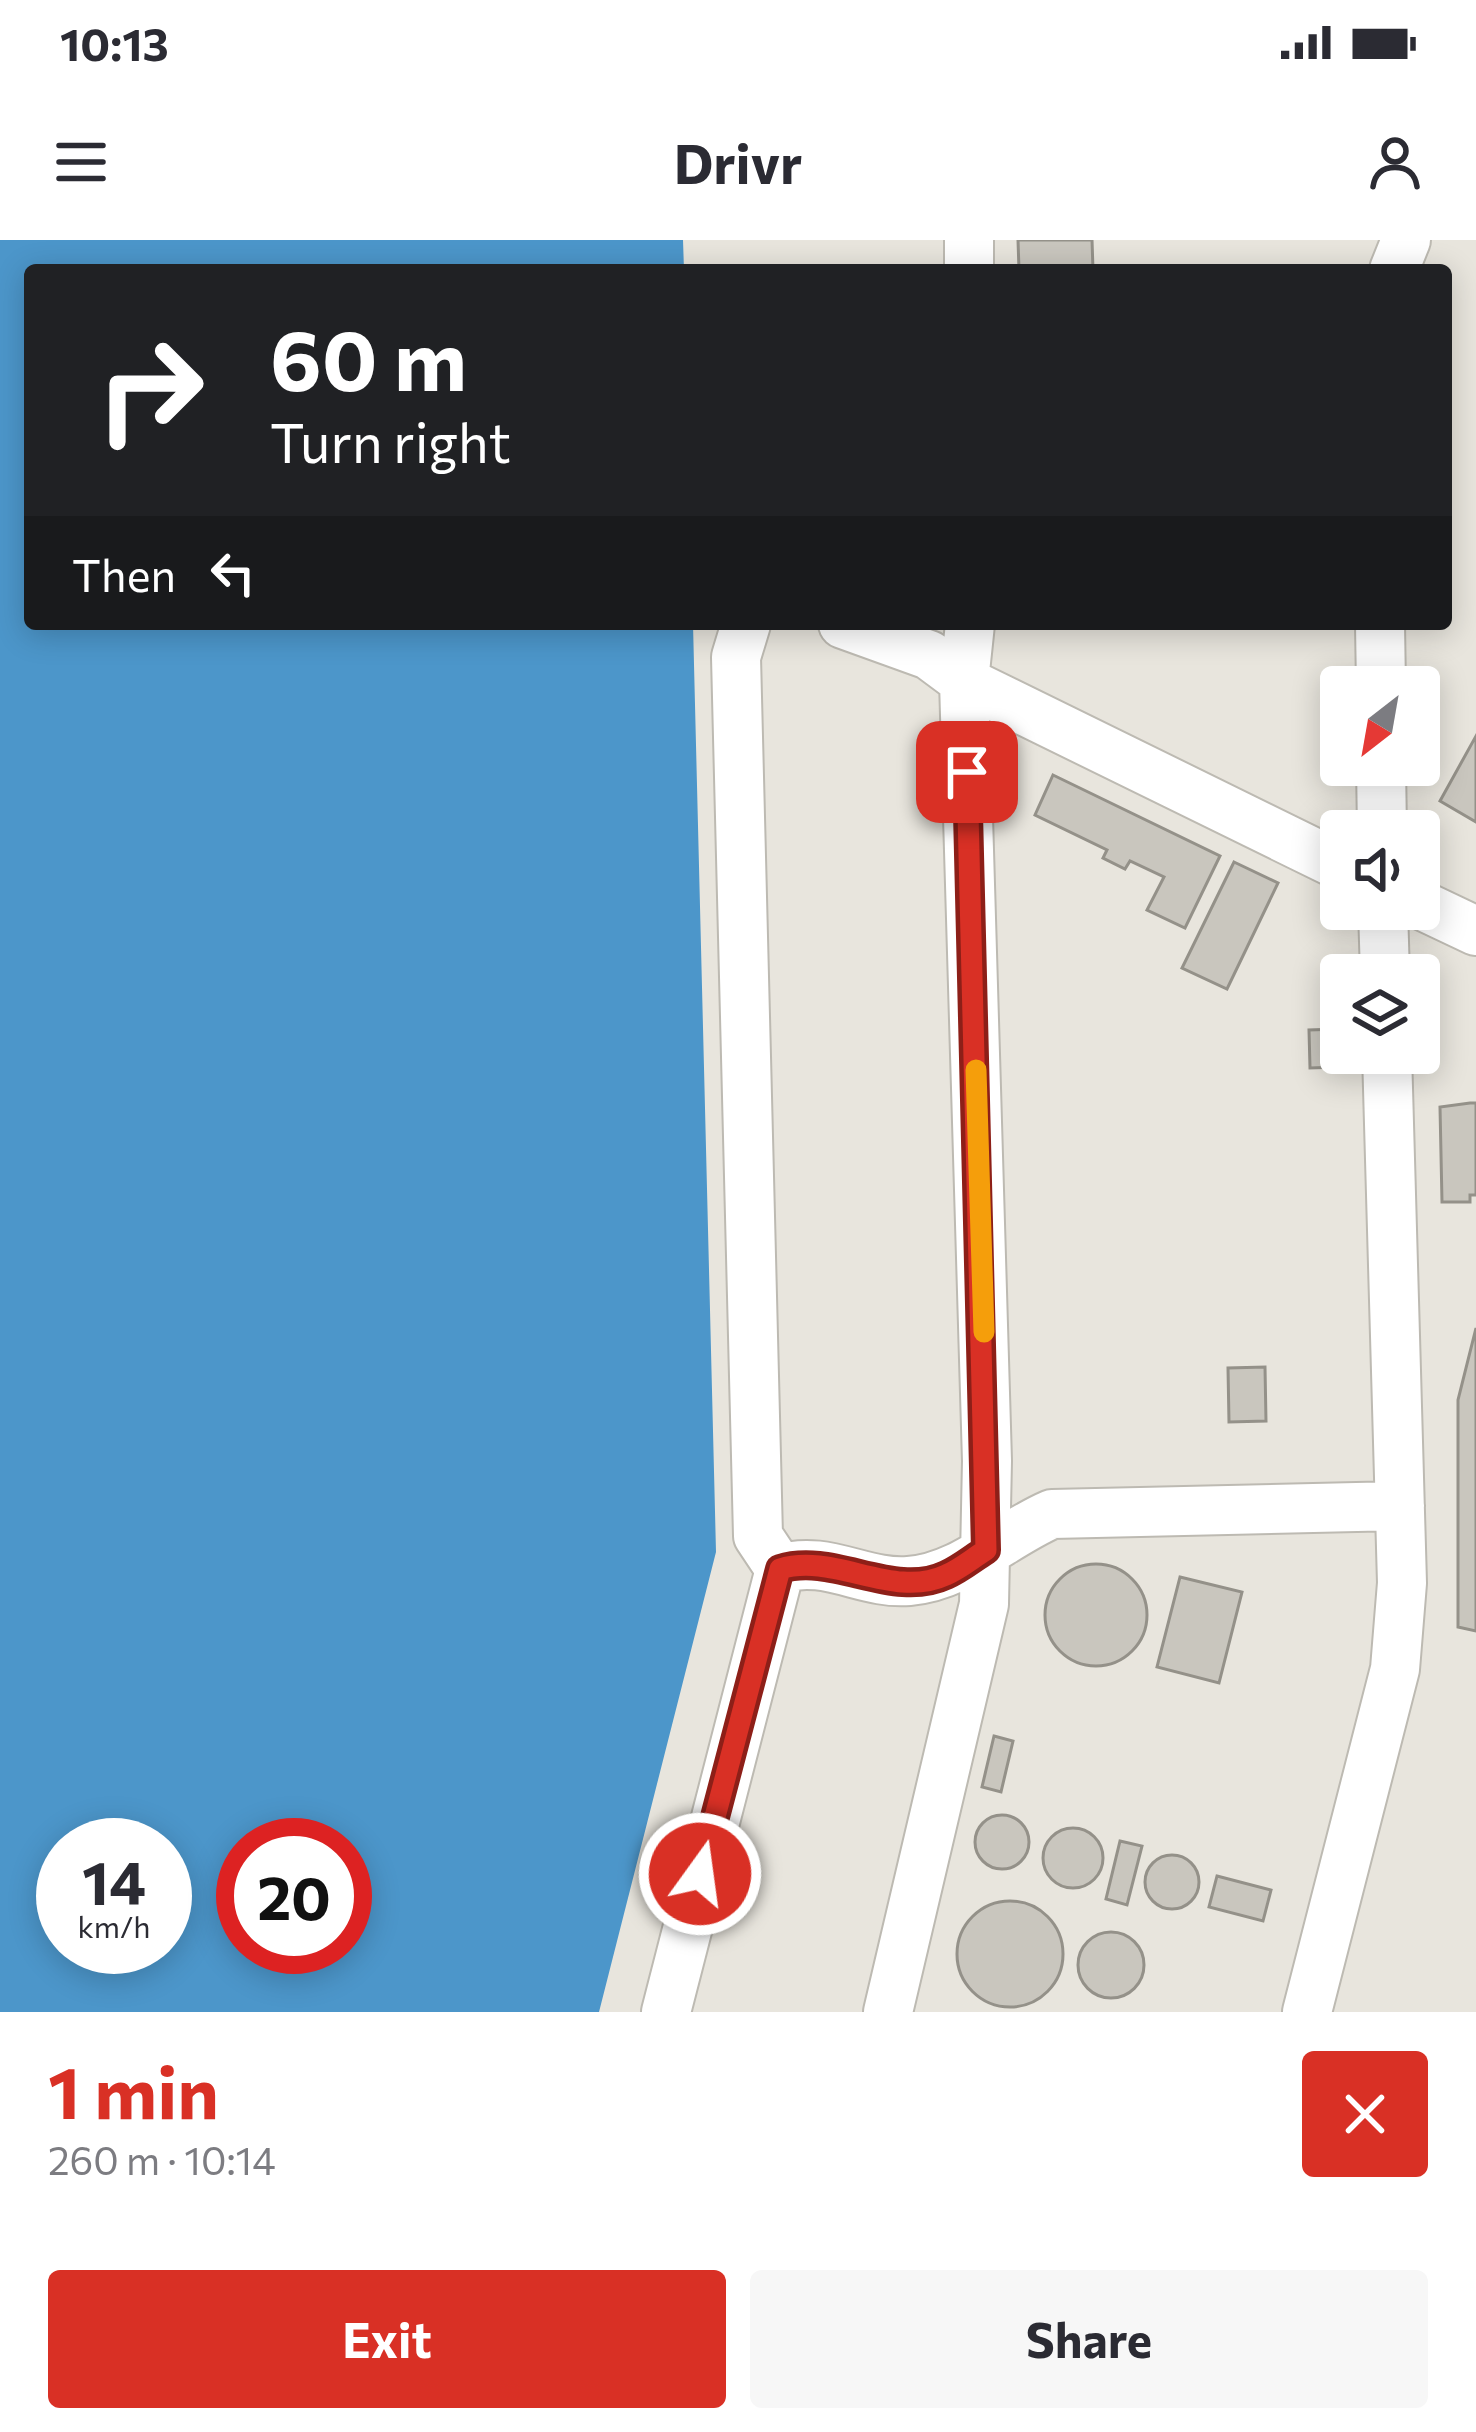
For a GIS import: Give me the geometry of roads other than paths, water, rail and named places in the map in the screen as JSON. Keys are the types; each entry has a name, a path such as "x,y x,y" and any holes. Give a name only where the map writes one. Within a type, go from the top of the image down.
{"street":[{"path":"666,2012 780,1569 758,1536 736,657 744,630"},
{"path":"860,630 929,655 964,681 1320,856"},
{"path":"889,2012 984,1604 964,681 969,630"},
{"path":"1380,630 1381,666"},
{"path":"1440,914 1476,931"},
{"path":"1307,2012 1394,1669 1402,1582 1389,1074"},
{"path":"780,1569 805,1561 902,1582 943,1577 1052,1514 1400,1506"}],"water":[{"path":"0,240 683,240 684,264 24,264 24,630 693,630 716,1552 599,2012 0,2012"}]}
